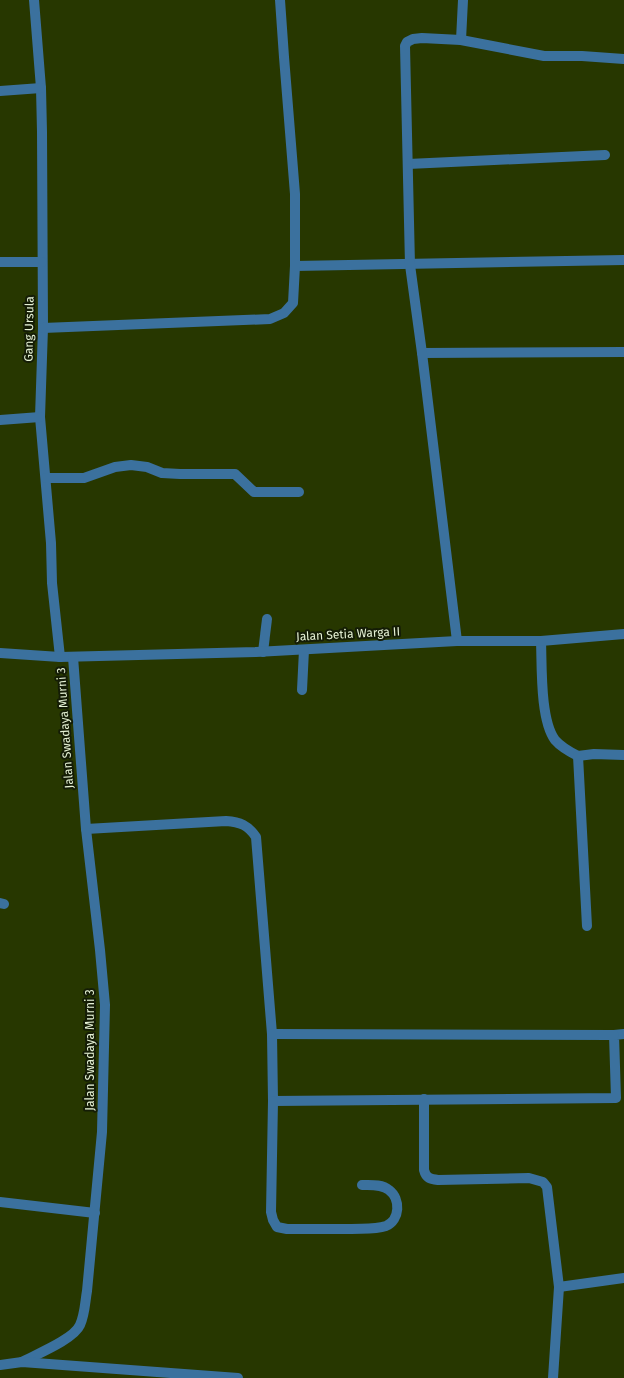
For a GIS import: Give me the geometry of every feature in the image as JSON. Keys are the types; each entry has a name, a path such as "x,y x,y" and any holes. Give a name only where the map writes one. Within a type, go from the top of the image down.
{"street":[{"name":"Gang Ursula","path":"34,0 41,88 43,328 40,417 46,478 52,583 60,657"},
{"path":"43,328 270,319 284,313 293,302 295,266 295,194 280,0"},
{"path":"461,40 463,0"},
{"path":"457,641 410,265 407,42 413,39 422,38 461,40 544,56 582,56 624,59"},
{"path":"0,90 41,88"},
{"path":"408,164 605,154"},
{"path":"295,266 624,260"},
{"path":"0,262 42,262"},
{"path":"422,353 624,352"},
{"path":"0,420 40,417"},
{"path":"46,478 84,478 115,467 131,466 147,467 162,473 235,474 249,489 254,492 299,492"},
{"path":"263,652 267,619"},
{"name":"Jalan Setia Warga II","path":"0,653 73,657 263,652 457,641 541,641 624,634"},
{"path":"541,641 544,708 555,740 566,750 578,756 594,754 624,755"},
{"path":"302,690 304,650"},
{"name":"Jalan Swadaya Murni 3","path":"22,1362 74,1334 80,1325 87,1290 102,1132 105,1005 86,829 73,657"},
{"path":"578,756 586,926"},
{"path":"86,829 226,821 241,823 252,830 256,837 272,1034 273,1102 271,1212 273,1220 277,1227 287,1229 376,1228 392,1222 396,1217 397,1211 395,1196 389,1190 381,1186 362,1185"},
{"path":"272,1034 619,1035 620,1098 273,1102"},
{"path":"424,1100 424,1170 428,1178 438,1180 529,1178 543,1182 547,1187 559,1288 553,1378"},
{"path":"0,1202 95,1213"},
{"path":"559,1288 624,1278"},
{"path":"0,1365 22,1362 238,1378"}]}
